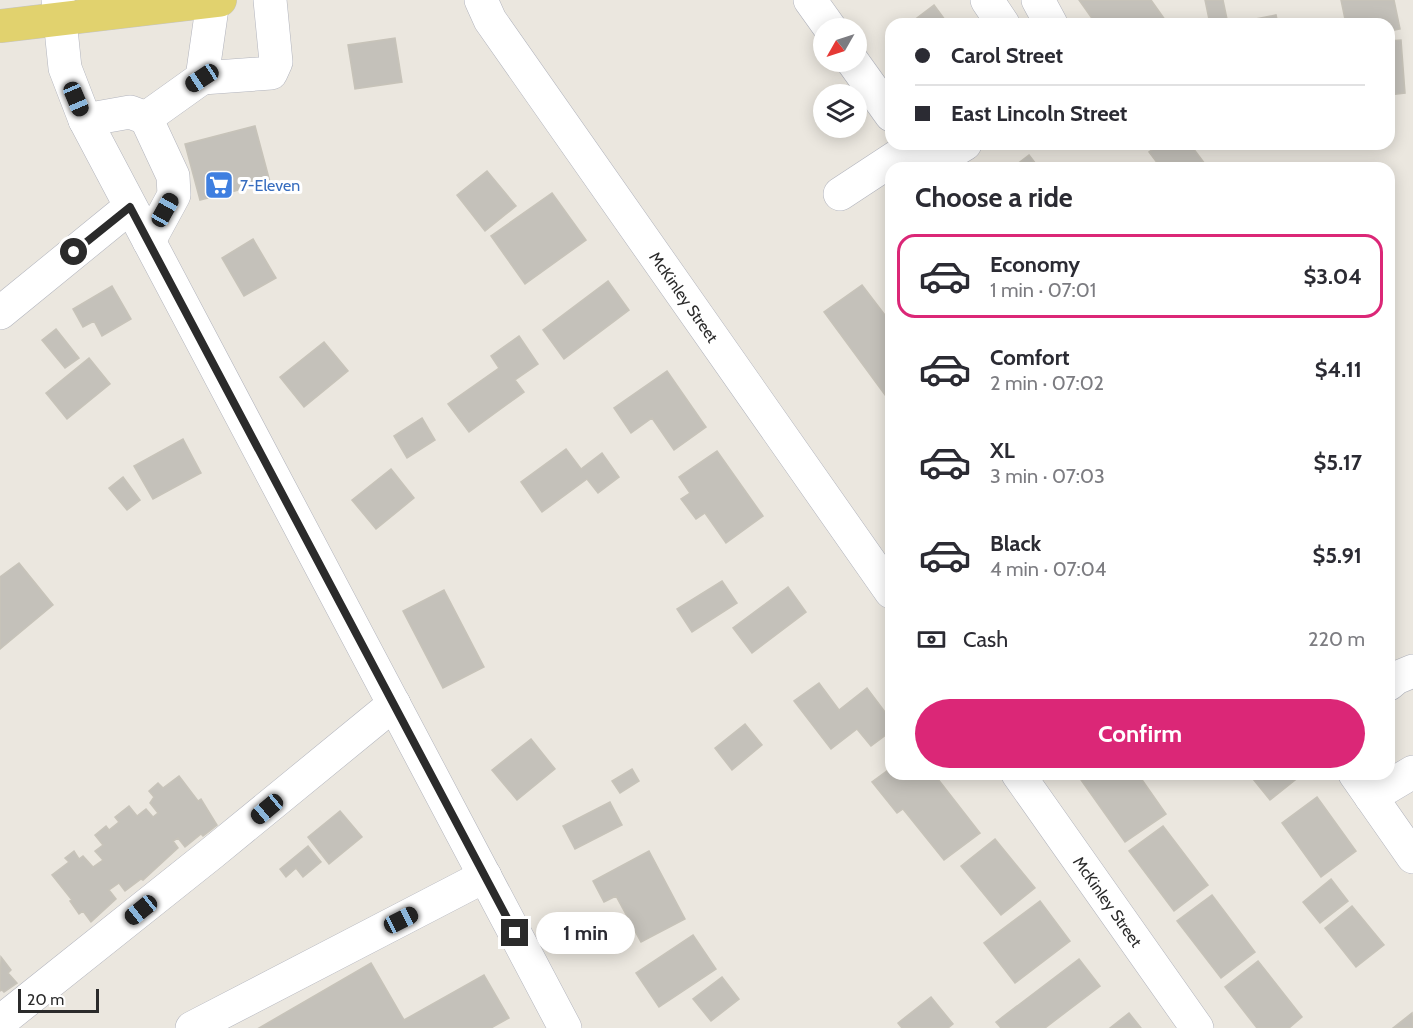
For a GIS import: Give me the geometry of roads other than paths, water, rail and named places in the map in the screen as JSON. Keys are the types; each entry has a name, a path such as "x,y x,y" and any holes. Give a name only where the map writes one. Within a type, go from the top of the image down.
{"main road":[{"path":"0,26 58,10 220,0"}],"street":[{"path":"146,118 202,78 271,73 276,62 270,0"},
{"name":"McKinley Street","path":"481,0 490,20 885,583"},
{"path":"810,0 823,18"},
{"path":"987,0 999,18"},
{"path":"1038,0 1048,18"},
{"path":"202,78 213,1"},
{"path":"58,10 65,68 85,120 564,1028"},
{"path":"860,72 885,107"},
{"path":"85,120 130,112 146,118 173,176 174,195 148,241"},
{"path":"920,156 942,150"},
{"path":"840,195 885,173"},
{"path":"0,313 130,207"},
{"path":"1395,679 1413,671"},
{"path":"0,1022 212,854 394,704"},
{"path":"1395,777 1413,772"},
{"name":"McKinley Street","path":"1022,780 1197,1028"},
{"path":"1382,780 1363,785 1413,857"},
{"path":"192,1028 485,876"}],"place":[{"name":"7-Eleven","path":"219,185"}]}
